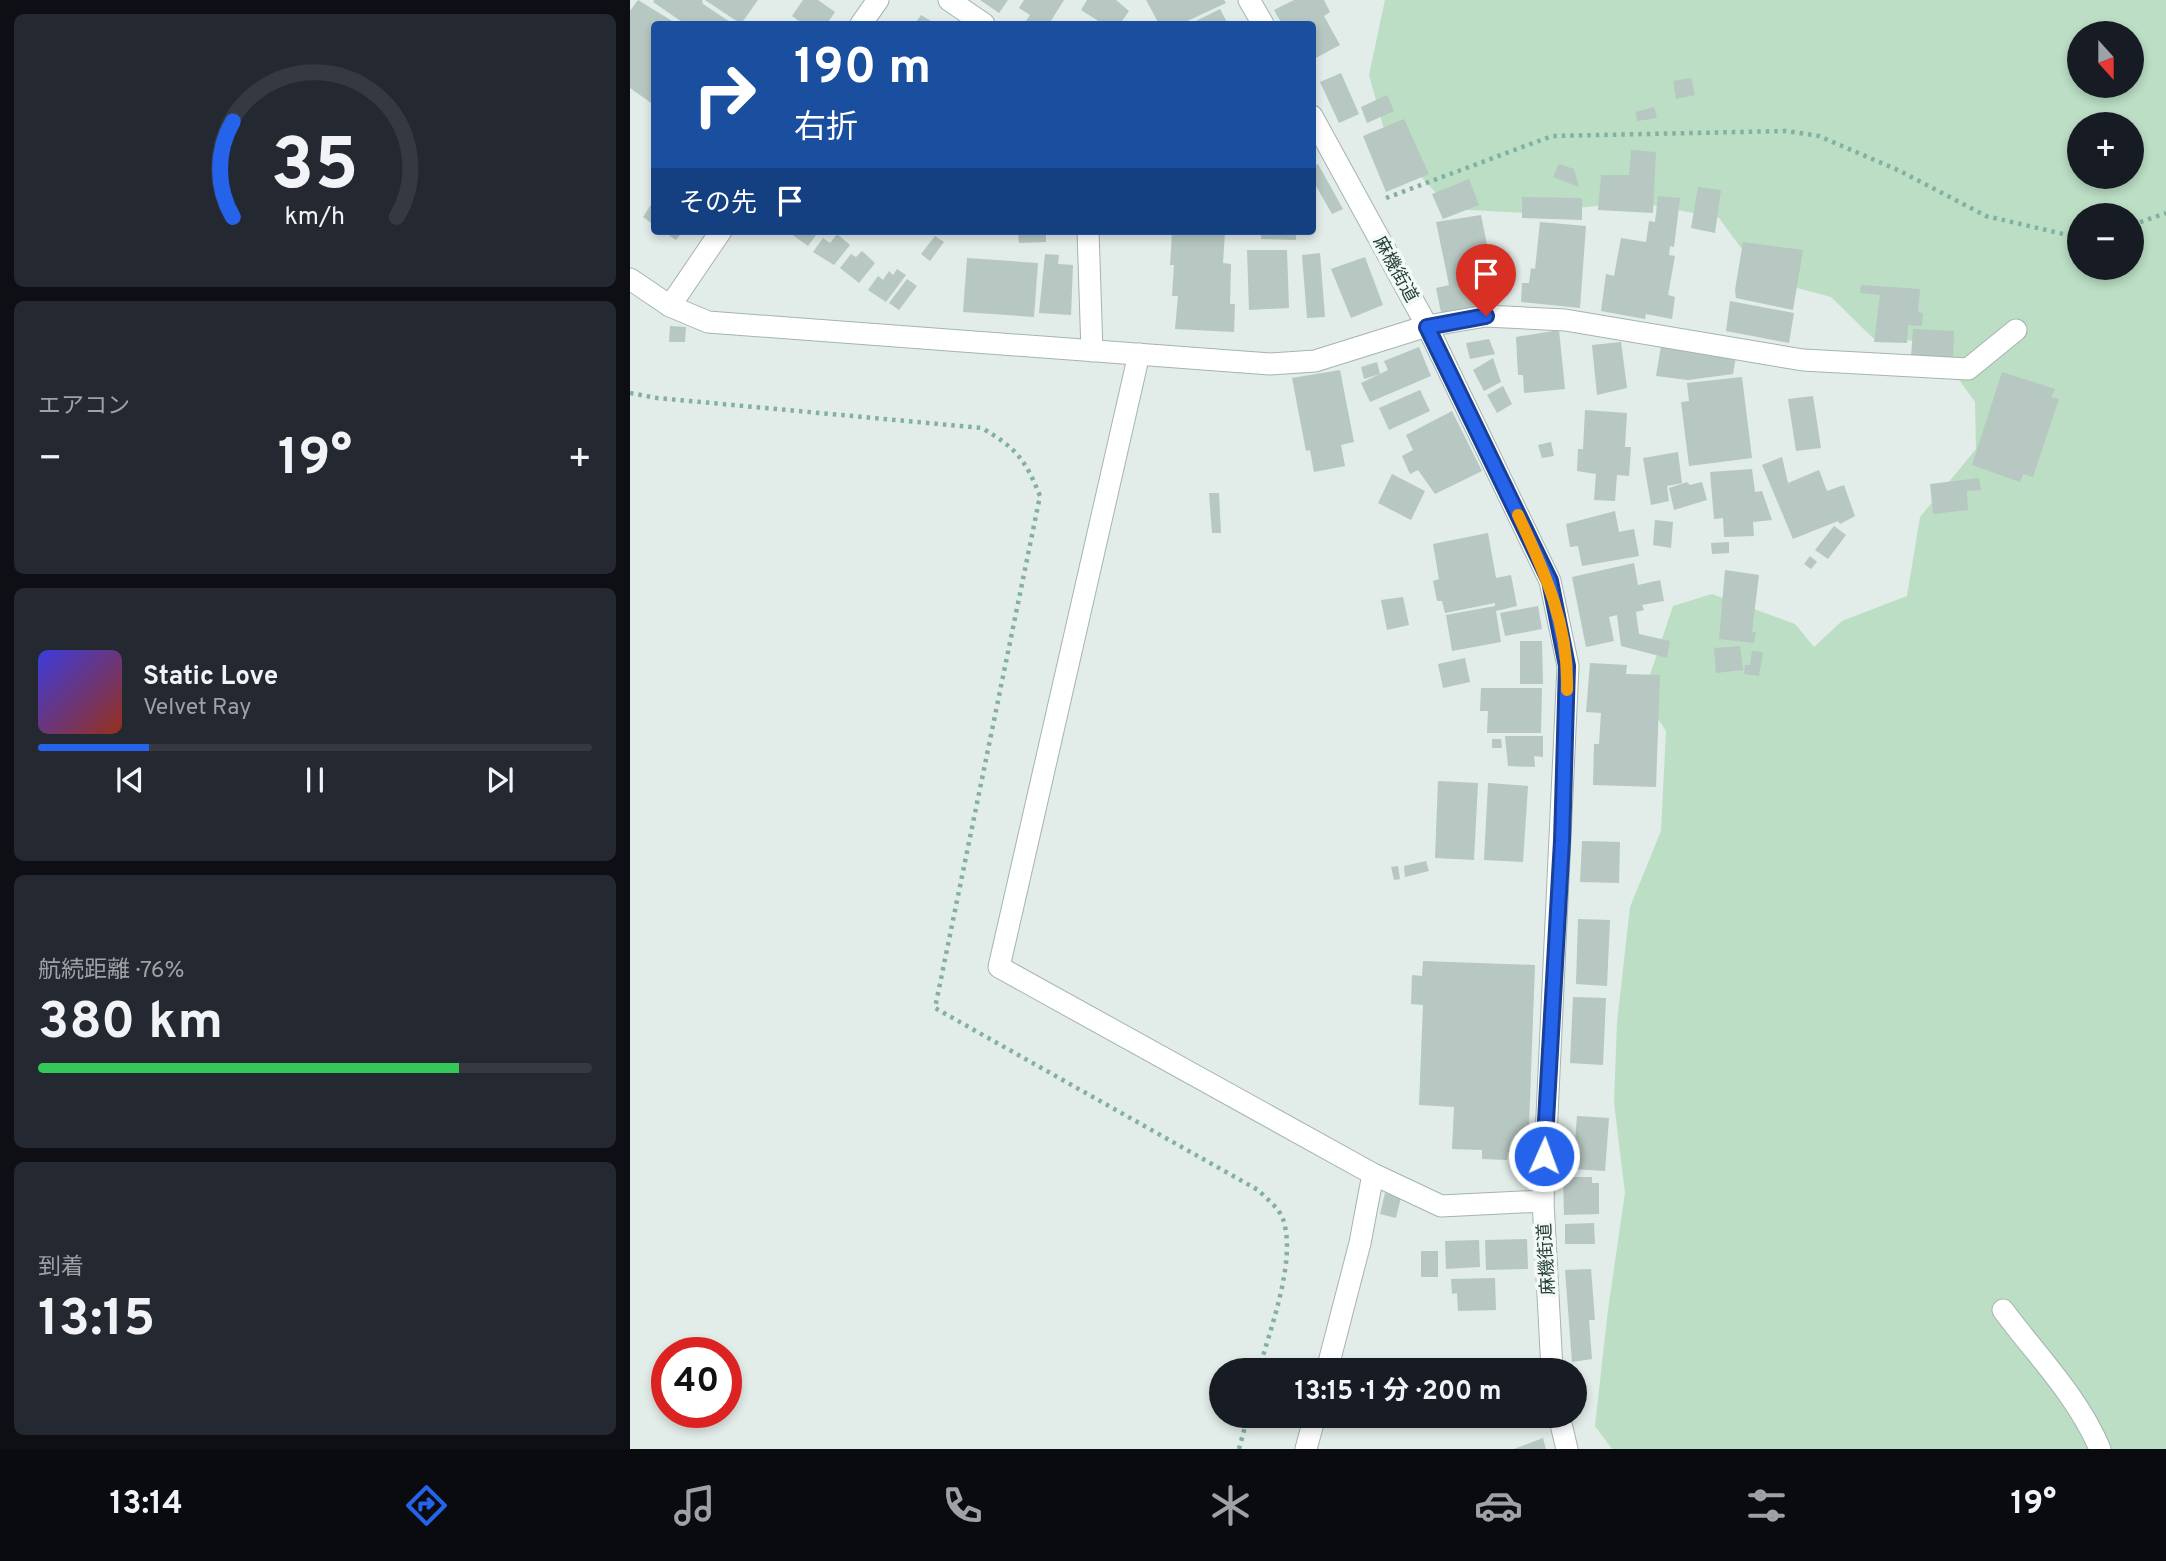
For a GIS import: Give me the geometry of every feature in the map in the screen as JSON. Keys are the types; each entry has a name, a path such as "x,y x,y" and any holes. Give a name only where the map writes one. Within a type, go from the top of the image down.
{"street":[{"path":"863,21 878,0"},
{"path":"949,0 980,21"},
{"path":"1249,0 1261,21"},
{"name":"麻機街道","path":"1316,123 1427,327 1550,581 1567,666 1543,1201 1551,1358"},
{"path":"670,306 718,235"},
{"path":"1088,235 1091,351"},
{"path":"630,279 670,306 708,322 1270,364 1315,361 1427,327 1486,316 1565,320 1803,360 1968,369 2016,330"},
{"path":"1139,354 999,967 1373,1174 1441,1206 1543,1201"},
{"path":"1330,1358 1360,1243 1373,1174"},
{"path":"2003,1310 2060,1378 2100,1449"},
{"path":"1307,1449 1312,1428"},
{"path":"1562,1428 1567,1449"}],"path":[{"path":"1362,207 1552,136 1786,131 1830,141 1900,171 1986,216 2067,235"},
{"path":"2144,221 2166,213"},
{"path":"1239,1449 1245,1428"}],"green space":[{"path":"1385,0 2166,0 2166,1449 1612,1449 1595,1426 1625,1193 1614,1103 1617,1023 1630,907 1661,831 1666,731 1643,696 1673,606 1712,594 1795,624 1814,647 1842,621 1907,596 1920,517 1976,449 1975,402 1932,342 1873,338 1831,297 1764,279 1719,218 1636,202 1527,213 1451,209 1387,140 1369,75"}],"building":[{"path":"638,0 672,21 651,21 651,103 630,88 630,11"},
{"path":"702,0 703,4 728,21 681,21 653,2"},
{"path":"705,0 758,0 743,21 736,21"},
{"path":"803,0 818,0 835,12 829,21 799,21 792,16"},
{"path":"980,0 1008,0 999,13"},
{"path":"1024,0 1064,0 1051,21 1026,21 1030,15 1019,8"},
{"path":"1087,0 1116,0 1129,11 1122,21 1098,21 1081,10"},
{"path":"1146,0 1224,0 1226,3 1187,21 1157,21"},
{"path":"1294,0 1324,0 1330,12 1324,16 1340,45 1316,58 1316,21 1280,21 1274,10"},
{"path":"1220,9 1226,21 1196,21"},
{"path":"921,15 931,21 917,21"},
{"path":"1341,73 1359,114 1339,123 1320,82"},
{"path":"1691,78 1695,95 1676,99 1673,81"},
{"path":"1387,95 1394,111 1367,123 1361,107"},
{"path":"1654,107 1657,118 1637,121 1636,112"},
{"path":"1404,119 1429,174 1386,192 1363,136"},
{"path":"1631,150 1656,152 1653,213 1598,210 1601,175 1629,175"},
{"path":"1318,164 1343,209 1332,214 1316,186"},
{"path":"1559,164 1574,169 1579,187 1553,177"},
{"path":"1469,179 1479,205 1443,219 1432,194"},
{"path":"1698,187 1721,190 1715,233 1691,228"},
{"path":"1658,196 1680,198 1674,247 1670,246 1669,255 1675,256 1668,295 1675,297 1672,319 1646,314 1645,319 1601,311 1606,274 1614,276 1621,238 1646,242 1649,221 1655,222"},
{"path":"1522,197 1582,198 1582,220 1522,218"},
{"path":"651,205 651,223 643,217"},
{"path":"1481,215 1499,304 1452,318 1442,317 1436,288 1449,285 1436,222"},
{"path":"1540,222 1586,226 1580,308 1521,302 1522,283 1529,283 1531,268 1535,269"},
{"path":"793,235 816,235 808,246"},
{"path":"838,235 850,245 834,265 813,252 823,238 830,243"},
{"path":"1018,235 1046,235 1046,242 1019,243"},
{"path":"1172,235 1225,235 1223,263 1231,264 1230,304 1235,304 1234,332 1175,329 1178,296 1172,296 1174,265 1170,265"},
{"path":"1261,235 1296,235 1296,240 1261,239"},
{"path":"935,236 944,242 930,261 921,254"},
{"path":"1743,242 1803,250 1793,310 1736,298"},
{"path":"1247,250 1287,250 1289,308 1249,310"},
{"path":"862,251 875,263 859,283 840,268 851,254 856,257"},
{"path":"1320,253 1325,317 1307,318 1302,255"},
{"path":"1045,254 1059,255 1058,264 1073,265 1071,315 1039,313"},
{"path":"1365,257 1383,305 1351,318 1331,269"},
{"path":"967,258 1038,263 1034,317 963,312"},
{"path":"897,269 906,275 886,302 868,290 878,276 883,280 889,271 893,275"},
{"path":"1509,270 1511,281 1505,283 1502,271"},
{"path":"907,279 917,286 899,310 889,303"},
{"path":"1861,285 1920,289 1918,312 1923,313 1922,326 1908,325 1907,343 1874,342 1880,295 1860,293"},
{"path":"1730,301 1794,313 1789,343 1726,331"},
{"path":"670,326 686,327 685,342 669,342"},
{"path":"1913,329 1954,331 1953,359 1911,357"},
{"path":"1559,330 1565,389 1524,393 1523,375 1518,375 1516,337"},
{"path":"1489,339 1495,354 1470,359 1466,343"},
{"path":"1621,342 1627,388 1597,395 1592,345"},
{"path":"1661,346 1736,356 1733,374 1688,380 1656,376"},
{"path":"1419,347 1431,376 1370,402 1361,383 1388,370 1384,361"},
{"path":"1493,358 1501,382 1484,391 1473,370"},
{"path":"1377,362 1380,374 1364,379 1361,367"},
{"path":"1340,370 1354,442 1341,445 1345,466 1314,472 1310,450 1306,451 1292,378"},
{"path":"2002,372 2055,389 2051,397 2059,399 2033,477 2023,474 2020,482 1972,465"},
{"path":"1742,377 1752,458 1689,466 1681,402 1689,401 1687,383"},
{"path":"1503,386 1512,404 1497,413 1487,395"},
{"path":"1420,390 1430,411 1389,430 1379,408"},
{"path":"1813,396 1821,448 1796,451 1788,399"},
{"path":"1585,410 1627,413 1625,447 1631,447 1629,476 1617,475 1615,501 1594,500 1596,474 1577,471 1578,449 1583,449"},
{"path":"1452,411 1482,471 1435,494 1418,470 1410,474 1402,456 1413,450 1406,435"},
{"path":"1551,442 1554,456 1542,458 1538,445"},
{"path":"1678,452 1682,483 1667,486 1669,501 1651,505 1643,458"},
{"path":"1782,457 1788,483 1819,470 1827,491 1844,485 1855,516 1840,524 1838,521 1793,539 1762,465"},
{"path":"1752,469 1755,492 1762,491 1772,520 1753,522 1754,536 1724,537 1723,518 1714,519 1710,472"},
{"path":"1392,474 1425,491 1411,520 1378,503"},
{"path":"1979,478 1981,490 1967,491 1968,510 1933,514 1930,484"},
{"path":"1687,482 1690,485 1702,482 1707,500 1674,510 1669,488"},
{"path":"1209,493 1219,493 1221,533 1212,533"},
{"path":"1615,511 1619,532 1634,529 1639,556 1582,566 1578,546 1570,547 1566,524"},
{"path":"1655,520 1673,522 1671,548 1653,545"},
{"path":"1834,526 1846,535 1828,559 1815,550"},
{"path":"1488,533 1496,578 1511,575 1517,606 1496,611 1501,642 1452,651 1446,615 1495,606 1495,603 1445,613 1442,601 1437,601 1433,581 1439,579 1433,544"},
{"path":"1729,542 1729,553 1712,554 1711,543"},
{"path":"1810,556 1817,562 1811,569 1804,564"},
{"path":"1634,563 1638,585 1660,580 1664,601 1642,605 1644,610 1636,612 1639,634 1670,641 1667,658 1621,646 1617,615 1609,617 1614,641 1586,647 1572,577"},
{"path":"1725,570 1759,575 1752,632 1756,632 1754,643 1719,639"},
{"path":"1403,597 1409,625 1387,630 1381,600"},
{"path":"1538,606 1542,629 1505,636 1500,613"},
{"path":"1520,641 1542,641 1543,684 1520,684"},
{"path":"1740,646 1743,670 1716,673 1714,648"},
{"path":"1752,651 1763,652 1759,676 1744,674 1745,665 1750,665"},
{"path":"1465,658 1470,682 1443,688 1438,664"},
{"path":"1590,663 1627,665 1626,674 1660,675 1656,787 1593,785 1594,744 1599,744 1601,713 1586,712"},
{"path":"1481,688 1542,688 1541,733 1487,733 1488,711 1480,711"},
{"path":"1505,736 1543,736 1543,757 1534,756 1535,767 1508,766"},
{"path":"1492,739 1501,739 1502,748 1492,748"},
{"path":"1438,781 1478,783 1474,860 1435,858"},
{"path":"1488,783 1528,786 1523,862 1484,860"},
{"path":"1582,841 1620,842 1619,883 1580,882"},
{"path":"1426,861 1429,871 1405,877 1404,866"},
{"path":"1398,866 1400,879 1394,880 1391,867"},
{"path":"1578,919 1610,920 1607,986 1576,984"},
{"path":"1423,961 1535,965 1528,1153 1508,1152 1507,1160 1482,1159 1482,1150 1452,1149 1454,1107 1419,1105 1423,1005 1411,1004 1412,975 1422,976"},
{"path":"1573,997 1606,998 1603,1065 1570,1063"},
{"path":"1577,1116 1609,1118 1605,1171 1573,1169"},
{"path":"1563,1177 1592,1177 1592,1183 1599,1183 1599,1214 1564,1215"},
{"path":"1385,1193 1401,1197 1396,1218 1380,1214"},
{"path":"1594,1223 1595,1244 1565,1244 1565,1224"},
{"path":"1527,1239 1528,1269 1486,1270 1485,1240"},
{"path":"1479,1240 1480,1267 1446,1269 1445,1241"},
{"path":"1421,1251 1438,1251 1438,1277 1421,1277"},
{"path":"1591,1269 1595,1320 1589,1320 1592,1359 1572,1358 1565,1270"},
{"path":"1495,1278 1496,1310 1458,1311 1457,1293 1452,1294 1451,1279"},
{"path":"1543,1438 1546,1449 1514,1449"}],"slow traffic":[{"path":"1518,515 1550,581 1567,666 1567,690"}],"route":[{"path":"1486,316 1427,327 1550,581 1567,666 1562,841 1544,1156"}]}
